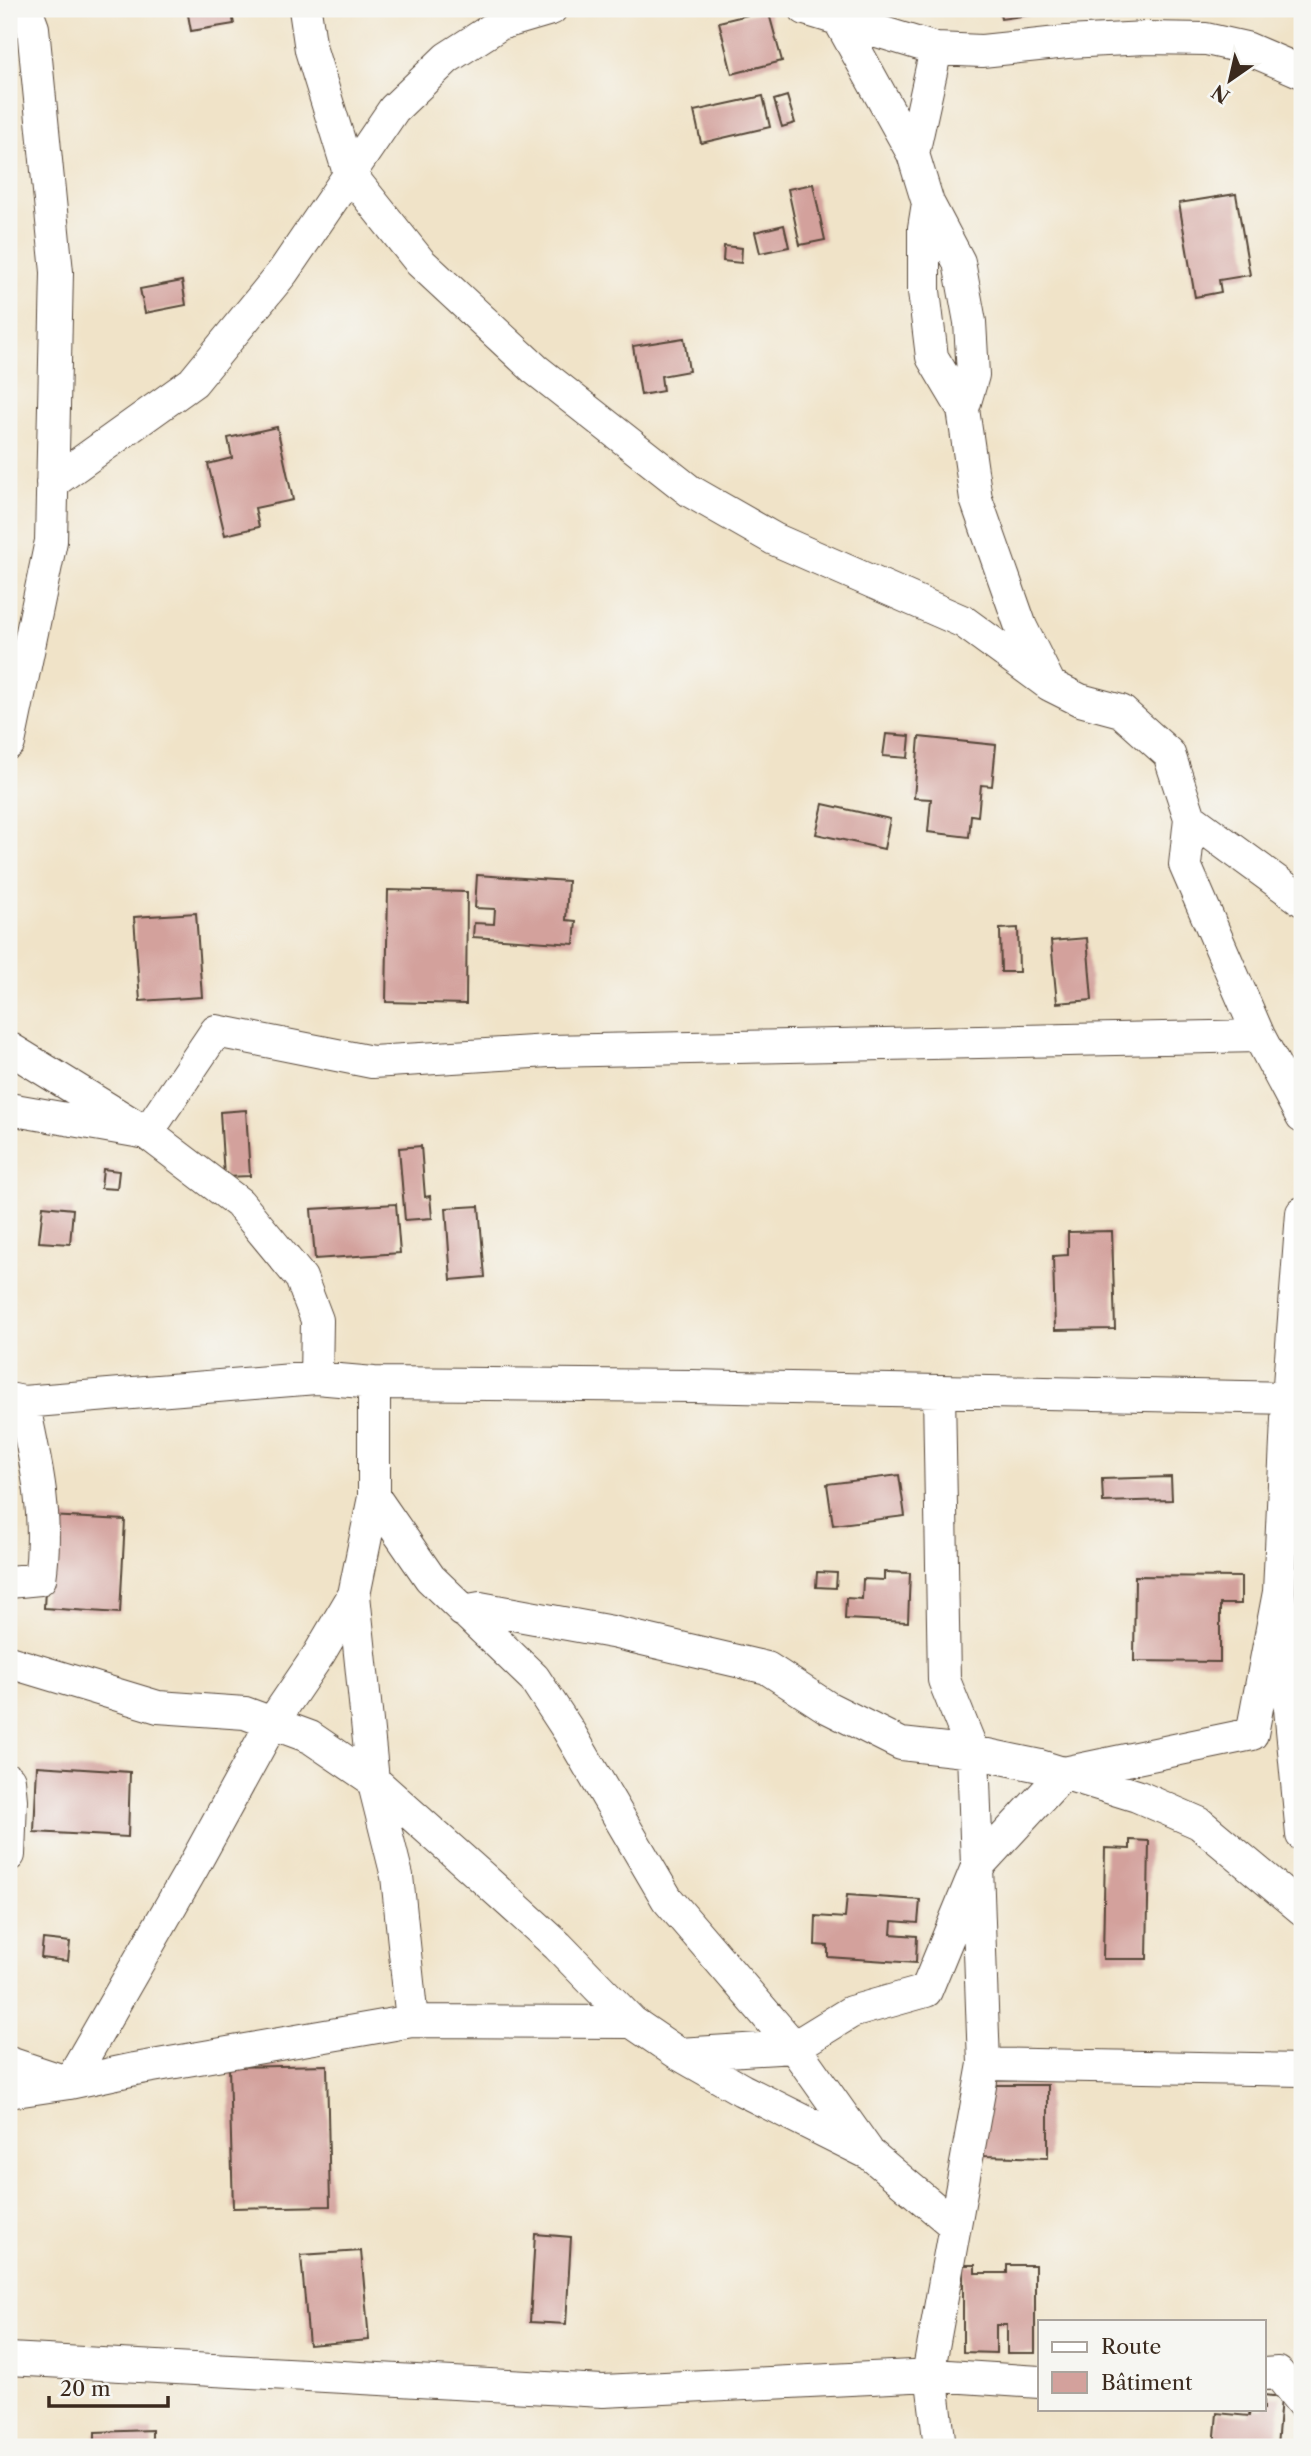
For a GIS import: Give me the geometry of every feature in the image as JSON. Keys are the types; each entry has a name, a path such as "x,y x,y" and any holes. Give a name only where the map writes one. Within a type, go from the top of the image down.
{"street":[{"path":"9,743 51,541 57,272 33,28 26,9"},
{"path":"305,9 311,50 349,173 420,262 525,360 690,491 774,539 964,622 1050,685 1080,700 1121,711 1169,754 1190,818 1185,865 1259,1036 1302,1116"},
{"path":"52,483 193,382 283,272 394,109 447,58 500,24 551,9"},
{"path":"805,9 936,49 982,51 1067,42 1146,38 1206,39 1245,48 1302,72"},
{"path":"839,20 913,153 928,203 959,261 970,323 974,375 963,410"},
{"path":"913,153 936,49"},
{"path":"928,203 924,228 924,290 932,357 963,410 976,499 1021,628 1050,685"},
{"path":"1190,818 1302,900"},
{"path":"147,1133 216,1031 372,1062 549,1051 1259,1036"},
{"path":"9,1048 147,1133 239,1203 301,1278 317,1320 316,1378"},
{"path":"9,1109 147,1133"},
{"path":"679,2053 794,2048 851,2012 926,1991 977,1867 1064,1773 1252,1734 1279,1592 1295,1396 1302,1213"},
{"path":"9,1582 40,1579 45,1549 41,1483 16,1400 316,1378 374,1383 1295,1396"},
{"path":"374,1383 374,1497 354,1595 373,1780 397,1876 412,2021"},
{"path":"939,1392 944,1681 973,1752 984,2064 930,2364 940,2447"},
{"path":"374,1497 430,1578 534,1678 568,1730 667,1899 794,2048 870,2154"},
{"path":"1279,1592 1302,1835"},
{"path":"69,2083 272,1723 319,1654 354,1595"},
{"path":"463,1611 480,1608 612,1632 767,1668 827,1707 901,1744 973,1752 1040,1766 1137,1796 1199,1823 1302,1909"},
{"path":"9,1662 158,1707 245,1713 310,1737 373,1780 558,1946 632,2022 742,2091 870,2154 954,2225"},
{"path":"9,1780 9,1855"},
{"path":"9,2092 412,2021 632,2022"},
{"path":"9,2063 69,2083"},
{"path":"984,2064 1302,2070"},
{"path":"9,2359 603,2390 932,2375 1038,2382"},
{"path":"1266,2374 1278,2373 1302,2403"}],"building":[{"path":"187,9 231,9 234,24 191,31"},
{"path":"999,9 1029,9 1029,15 1001,19"},
{"path":"768,10 782,61 732,74 719,22"},
{"path":"763,96 770,127 701,143 694,111"},
{"path":"787,96 795,123 782,127 774,100"},
{"path":"813,184 825,240 800,245 788,189"},
{"path":"1236,194 1250,275 1219,280 1221,292 1195,297 1179,203"},
{"path":"784,225 789,247 760,253 755,232"},
{"path":"724,246 742,248 741,263 723,261"},
{"path":"182,281 186,305 145,313 140,289"},
{"path":"684,338 689,371 661,376 663,391 641,395 633,346"},
{"path":"277,427 293,500 255,508 259,527 225,535 208,464 232,458 228,438"},
{"path":"886,734 910,736 908,758 883,756"},
{"path":"919,737 996,745 992,786 981,785 978,816 971,815 969,837 928,832 931,799 914,798"},
{"path":"823,804 890,819 884,849 816,834"},
{"path":"477,875 568,881 566,920 576,921 574,944 473,937 474,923 494,924 495,909 475,908"},
{"path":"388,890 467,892 466,1004 386,1002"},
{"path":"196,913 202,997 140,1001 134,917"},
{"path":"1018,928 1019,972 1001,972 1000,929"},
{"path":"1087,938 1092,1000 1057,1003 1051,941"},
{"path":"246,1110 250,1176 224,1177 220,1112"},
{"path":"421,1146 425,1197 430,1196 432,1218 405,1220 399,1148"},
{"path":"103,1169 119,1171 117,1189 101,1188"},
{"path":"396,1204 400,1253 315,1259 311,1209"},
{"path":"43,1206 73,1209 70,1244 39,1242"},
{"path":"479,1206 485,1277 451,1280 446,1208"},
{"path":"1112,1231 1115,1329 1055,1330 1053,1256 1068,1255 1068,1232"},
{"path":"899,1475 905,1516 833,1525 827,1484"},
{"path":"1171,1477 1172,1500 1103,1502 1102,1479"},
{"path":"49,1516 125,1520 120,1613 44,1608"},
{"path":"817,1572 837,1573 836,1588 816,1587"},
{"path":"884,1572 910,1573 908,1622 845,1619 846,1598 862,1599 863,1579 884,1580"},
{"path":"1135,1576 1241,1577 1241,1604 1220,1604 1220,1662 1134,1661"},
{"path":"37,1766 130,1772 128,1837 34,1832"},
{"path":"1130,1840 1149,1841 1147,1959 1103,1959 1105,1848 1130,1849"},
{"path":"847,1895 920,1900 918,1923 892,1921 891,1934 917,1936 916,1963 828,1957 828,1946 815,1945 816,1916 845,1918"},
{"path":"43,1939 70,1942 68,1961 41,1958"},
{"path":"327,2065 330,2206 233,2208 229,2067"},
{"path":"985,2085 1048,2085 1048,2158 984,2156"},
{"path":"535,2234 571,2237 566,2324 530,2322"},
{"path":"361,2251 369,2340 309,2345 301,2255"},
{"path":"963,2265 975,2265 975,2273 1007,2273 1007,2265 1035,2265 1035,2353 1007,2353 1007,2325 996,2325 996,2353 963,2352"},
{"path":"1266,2395 1281,2397 1277,2447 1214,2447 1217,2413 1249,2416 1250,2410 1266,2410"},
{"path":"152,2430 152,2447 95,2447 95,2432"}]}
